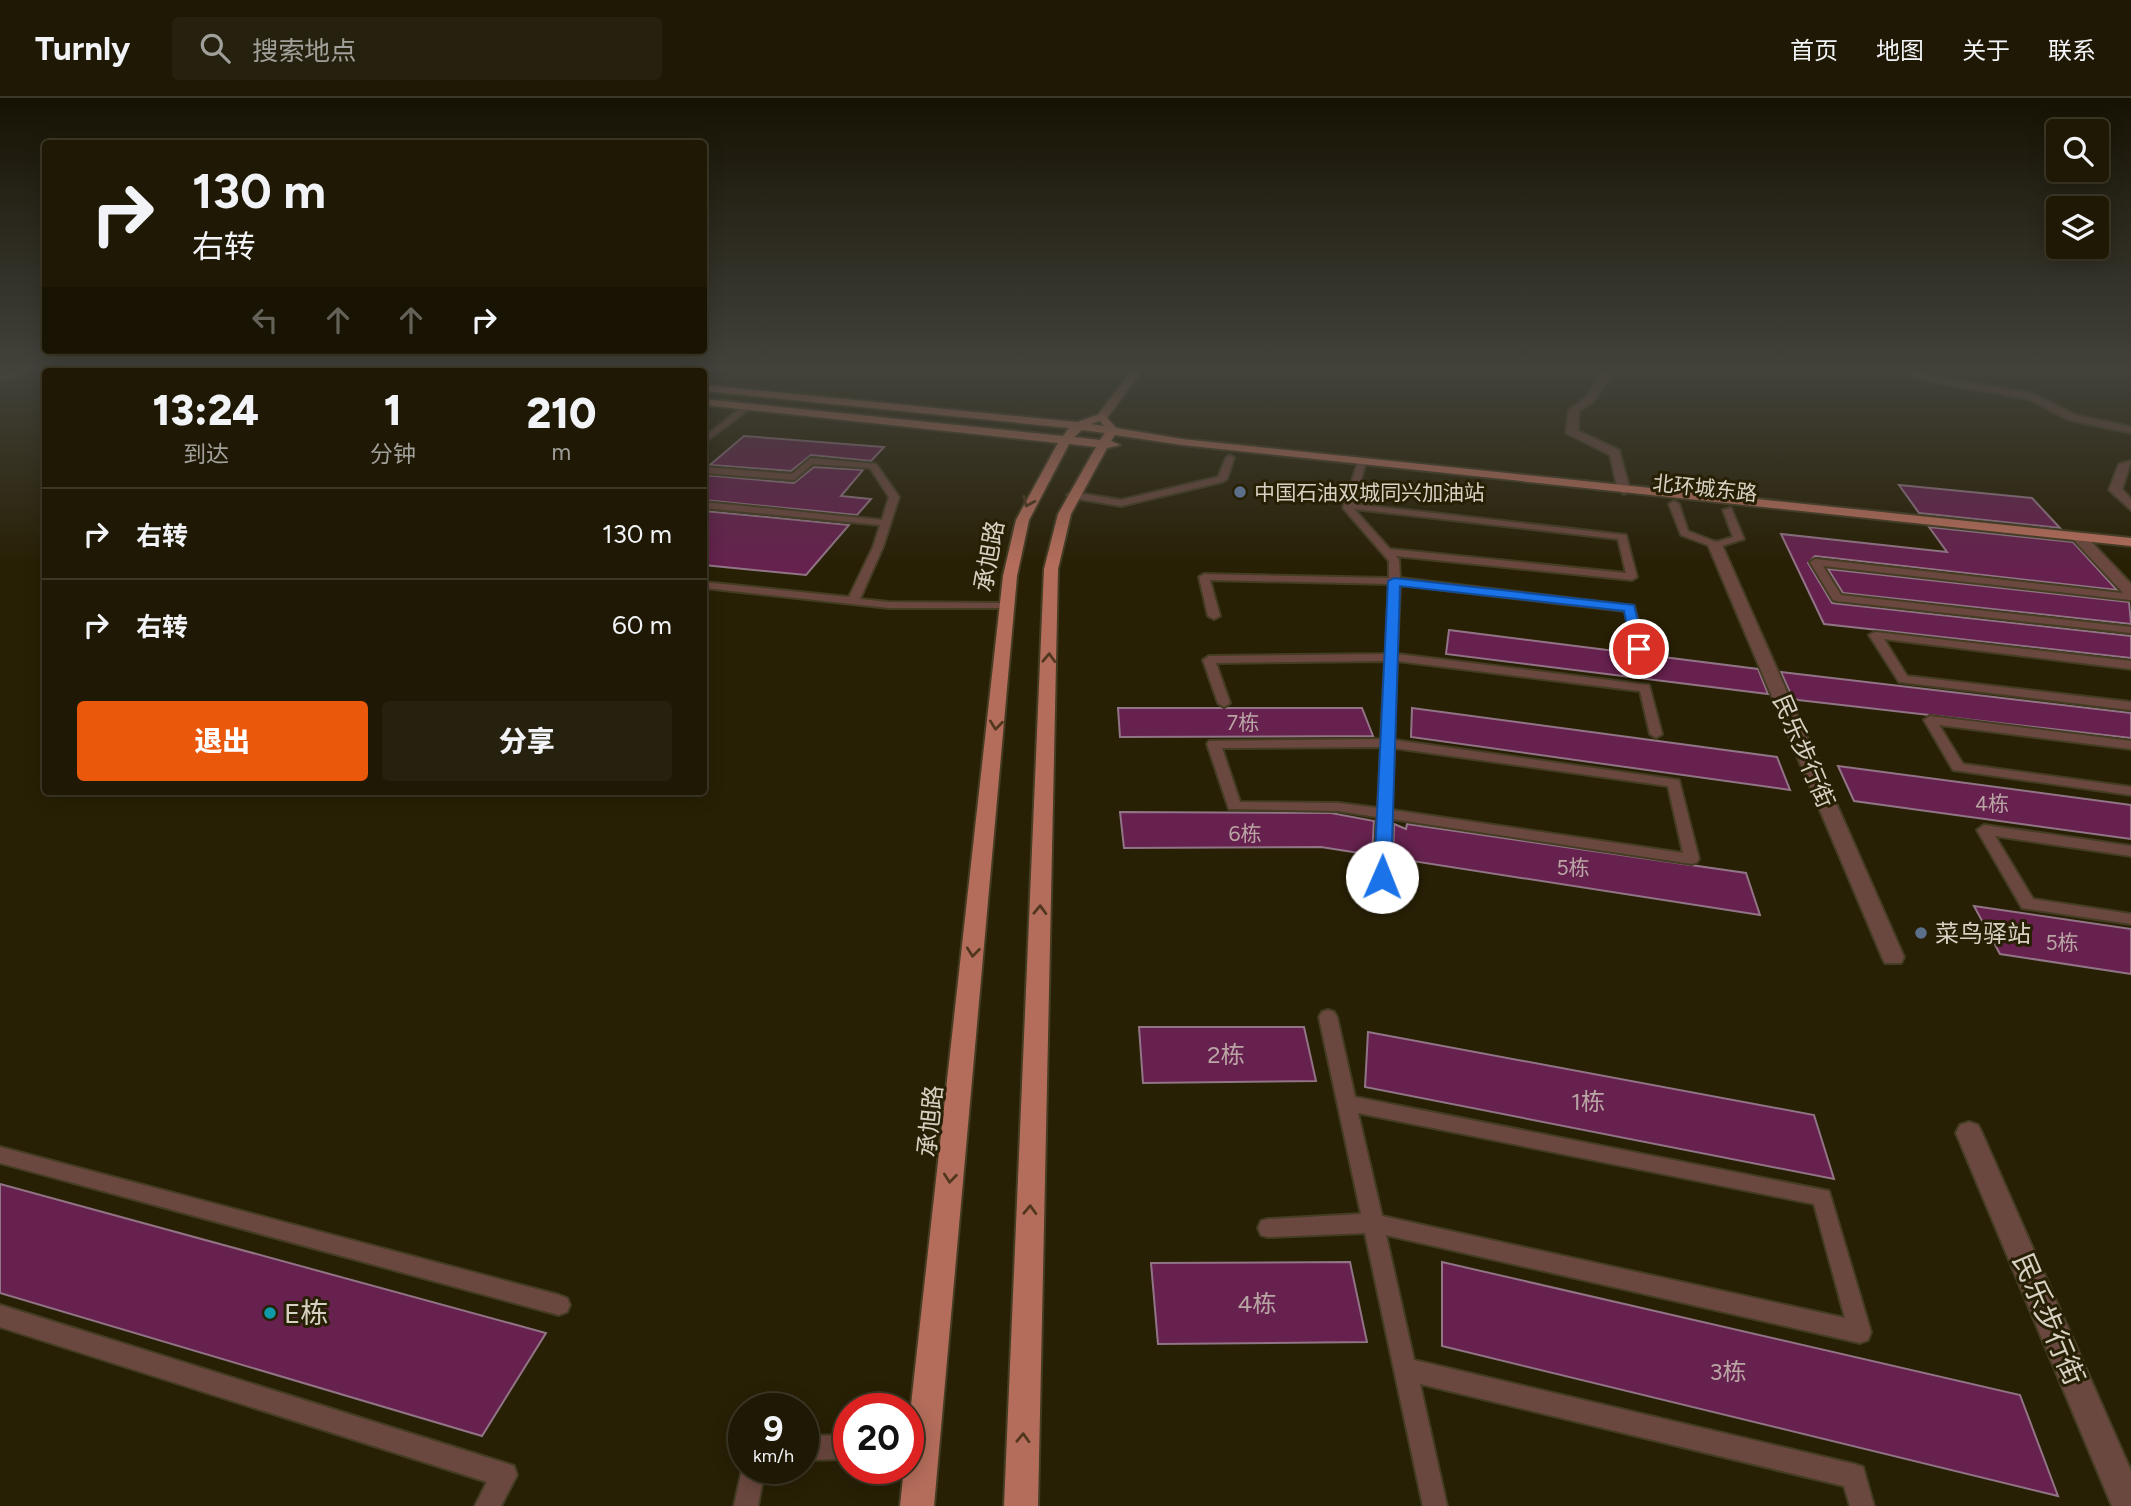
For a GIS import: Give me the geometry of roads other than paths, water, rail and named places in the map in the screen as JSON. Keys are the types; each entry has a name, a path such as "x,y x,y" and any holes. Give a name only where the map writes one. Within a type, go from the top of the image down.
{"main road":[{"name":"承旭路","path":"922,1393 1017,527 1033,492 1072,434"},
{"path":"1021,1506 1051,569 1058,525 1105,434"},
{"name":"北环城东路","path":"1118,434 1230,458 1361,466 1624,489 2131,542"},
{"name":"北环城东路","path":"1126,434 1361,466 1674,504 2131,552"},
{"name":"承旭路","path":"917,1484 917,1506"}],"street":[{"path":"1574,434 1615,453 1624,489"},
{"path":"2131,465 2123,467 2115,490 2131,506"},
{"path":"2078,536 2131,595"},
{"name":"民乐步行街","path":"1716,545 1893,957"},
{"name":"民乐步行街","path":"1969,1133 2129,1506"}],"lane":[{"path":"1072,495 1121,503 1134,500 1222,479 1230,458"},
{"path":"707,470 794,477 811,461 873,466 894,497 853,601"},
{"path":"1361,466 1349,506 1352,514 1394,559 1382,877"},
{"path":"1674,504 1684,533 1716,545 1739,539 1728,510"},
{"path":"707,505 886,523"},
{"path":"1349,506 1622,537 1632,577 1387,552"},
{"path":"2131,595 1815,562 1837,598 2131,630"},
{"path":"1214,616 1204,577 1394,581 1630,608 1639,649"},
{"path":"707,585 889,605 1007,606"},
{"path":"2131,664 1875,635 1903,679 2131,706"},
{"path":"1224,703 1209,660 1390,657 1645,688 1656,734"},
{"path":"2131,745 1930,720 1958,768 2131,791"},
{"path":"1386,743 1674,783 1692,859 1384,814 1338,807 1234,806 1214,744 1386,743"},
{"path":"2131,851 1984,830 2028,904 2131,919"},
{"path":"1328,1017 1435,1506"},
{"path":"1268,1228 1373,1223 1860,1332 1822,1197 1347,1103"},
{"path":"3,1159 559,1305"},
{"path":"0,1316 505,1475 487,1506"},
{"path":"1406,1369 1854,1476 1863,1506"},
{"path":"746,1506 750,1484"}],"place":[{"name":"中国石油双城同兴加油站","path":"1240,492"},
{"name":"菜鸟驿站","path":"1921,933"},
{"name":"E栋","path":"270,1313"}]}
